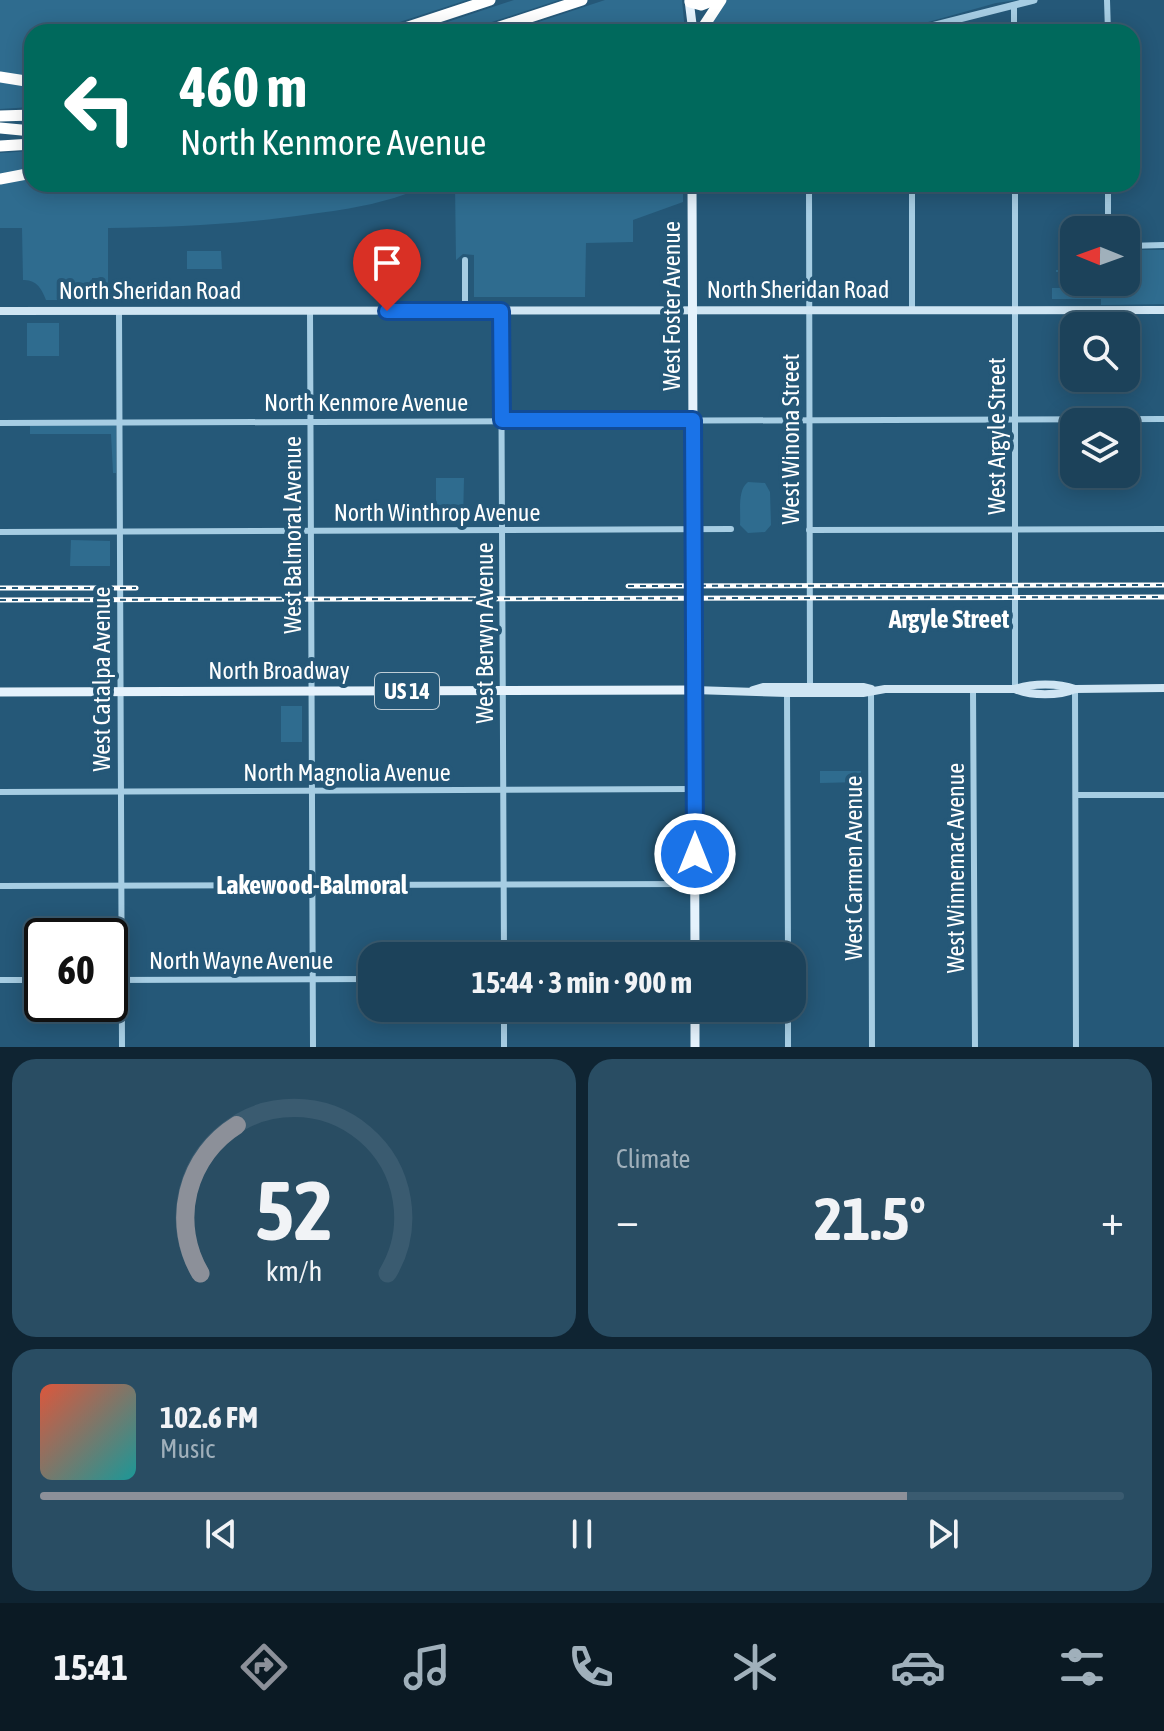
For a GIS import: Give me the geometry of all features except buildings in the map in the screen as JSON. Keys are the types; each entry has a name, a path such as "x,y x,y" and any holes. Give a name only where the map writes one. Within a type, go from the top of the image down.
{"highway":[{"path":"417,24 490,0"},
{"path":"508,24 582,0"},
{"path":"689,1 701,5 714,0"},
{"path":"705,24 721,0"},
{"path":"0,77 24,81"},
{"path":"0,116 24,115"},
{"path":"0,128 24,130"},
{"path":"0,146 24,144"},
{"path":"0,179 24,174"}],"main road":[{"path":"689,1 692,24"},
{"name":"West Foster Avenue","path":"692,192 695,942"},
{"name":"North Sheridan Road","path":"0,311 1164,310"},
{"name":"North Broadway","path":"750,691 763,687 863,693 871,690 1015,689 1024,686 1164,688"},
{"name":"North Broadway","path":"0,692 694,690 787,693 810,690"},
{"path":"695,1022 695,1047"}],"street":[{"path":"941,24 1034,0"},
{"path":"1107,0 1108,24"},
{"path":"1014,5 1014,24"},
{"name":"West Winona Street","path":"809,192 810,690"},
{"path":"912,192 912,311"},
{"name":"West Argyle Street","path":"1015,192 1015,689"},
{"path":"1108,192 1108,216"},
{"path":"1140,246 1164,245"},
{"path":"465,260 465,311"},
{"name":"West Catalpa Avenue","path":"119,311 121,918"},
{"name":"West Balmoral Avenue","path":"310,311 313,1047"},
{"name":"West Berwyn Avenue","path":"501,311 504,942"},
{"name":"North Kenmore Avenue","path":"0,423 1164,419"},
{"name":"North Winthrop Avenue","path":"0,532 731,529"},
{"path":"809,530 1164,529"},
{"name":"West Winnemac Avenue","path":"973,689 975,1047"},
{"path":"1075,689 1076,1047"},
{"name":"West Carmen Avenue","path":"871,690 872,1047"},
{"path":"787,693 788,942"},
{"name":"North Magnolia Avenue","path":"0,792 694,789"},
{"path":"1076,795 1164,795"},
{"path":"0,886 695,884"},
{"name":"North Wayne Avenue","path":"128,980 358,979"},
{"path":"0,980 24,980"},
{"name":"West Catalpa Avenue","path":"122,1022 122,1047"},
{"path":"504,1022 504,1047"},
{"path":"788,1022 788,1047"}],"shaded area":[{"path":"0,0 467,0 394,24 24,24 24,77 0,73"},
{"path":"514,0 559,0 486,24 441,24"},
{"path":"605,0 682,0 684,24 532,24"},
{"path":"726,0 1018,0 921,24 710,24"},
{"path":"0,80 24,84 24,108 0,109"},
{"path":"24,152 24,170 0,174 0,153"},
{"path":"24,177 24,192 410,192 356,207 286,217 235,223 108,228 108,299 98,299 98,278 92,278 92,300 46,300 38,286 32,281 23,280 22,228 0,228 0,181"},
{"path":"455,192 683,192 683,202 633,220 633,242 586,243 585,297 474,297 474,255 463,254 456,260"},
{"path":"1140,250 1164,250 1164,304 1101,305 1101,299 1052,299 1052,288 1060,288 1060,296 1140,296"},
{"path":"187,251 221,251 222,269 187,269"},
{"path":"27,323 59,323 59,356 27,356"},
{"path":"30,424 116,424 116,473 113,473 111,434 30,434"},
{"path":"436,478 464,478 463,521 436,521"},
{"path":"748,482 765,483 770,492 771,525 765,532 748,533 740,525 741,496"},
{"path":"71,540 110,541 110,566 70,566"},
{"path":"281,706 302,706 302,742 281,742"},
{"path":"820,771 861,771 861,782 820,783"}],"railway":[{"path":"628,586 1164,585"},
{"path":"0,588 136,588"},
{"path":"0,600 1164,597"}],"district":[{"name":"Argyle Street","path":"949,619"},
{"name":"Lakewood-Balmoral","path":"312,885"}],"route":[{"path":"387,311 501,311 502,420 693,420 695,854"}]}
